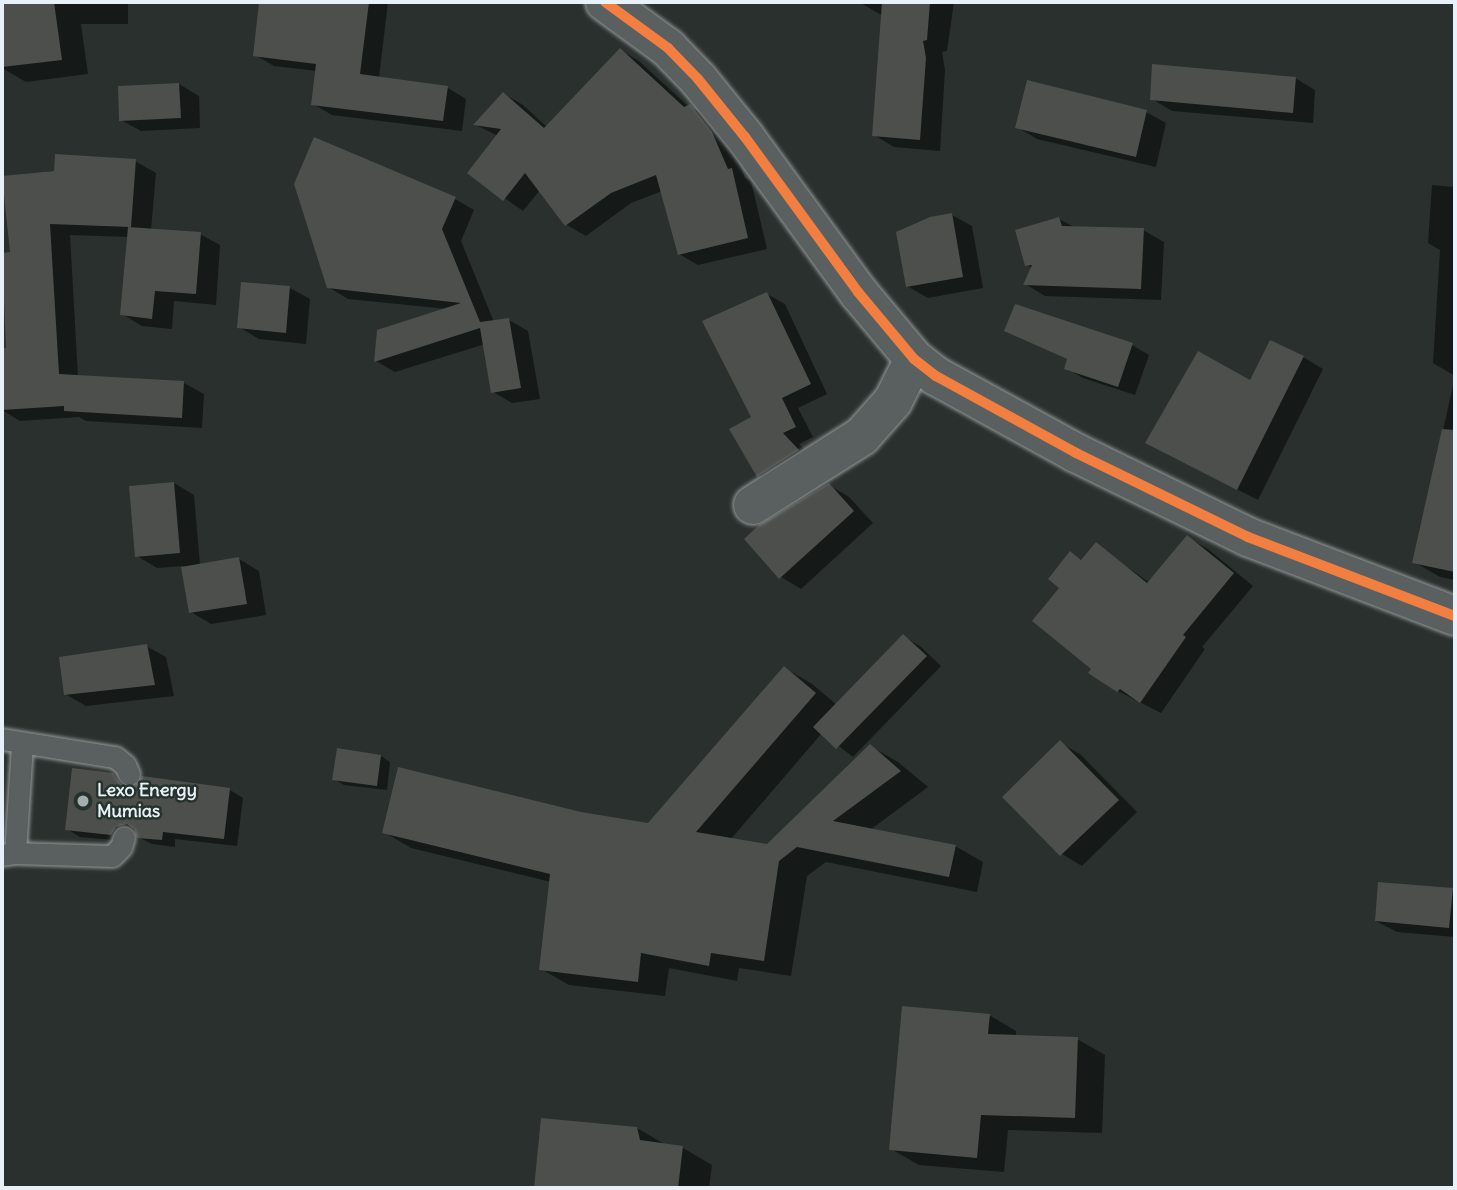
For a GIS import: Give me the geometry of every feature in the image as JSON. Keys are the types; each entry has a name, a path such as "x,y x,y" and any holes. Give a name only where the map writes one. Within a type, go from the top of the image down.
{"street":[{"path":"605,2 668,48 698,79 745,137 858,292 914,359 970,396 1076,453 1248,537 1455,616"},
{"path":"753,505 862,436 893,401 914,359"}],"lane":[{"path":"124,836 121,847 112,856 8,854 12,742 116,757 125,765 129,774"}],"building":[{"path":"2,2 54,2 62,60 2,67"},
{"path":"259,2 369,2 360,74 448,86 443,121 311,105 316,64 253,56"},
{"path":"882,2 930,2 927,40 923,41 926,58 920,140 872,136"},
{"path":"620,48 684,107 690,104 712,132 728,169 732,168 748,238 678,255 656,175 611,193 565,226 525,173 503,201 467,173 501,129 473,125 503,92 544,128"},
{"path":"1152,64 1296,77 1293,113 1150,100"},
{"path":"1027,80 1147,110 1136,157 1015,128"},
{"path":"179,83 181,118 119,121 118,86"},
{"path":"314,137 456,197 442,229 480,322 509,318 521,388 491,393 480,328 374,362 377,330 461,303 327,288 294,184"},
{"path":"55,154 136,159 131,227 50,224 59,374 184,381 182,418 64,411 64,406 2,410 2,348 6,348 2,253 10,252 2,176 54,171"},
{"path":"952,213 963,277 906,287 896,232 930,217"},
{"path":"1059,217 1062,226 1144,228 1141,289 1023,285 1032,265 1025,266 1015,230"},
{"path":"128,227 201,232 196,294 155,291 152,319 120,315"},
{"path":"241,282 290,286 286,333 237,328"},
{"path":"767,292 811,384 782,398 796,427 783,433 799,450 757,477 729,429 751,417 702,321"},
{"path":"1015,304 1133,343 1118,387 1064,369 1067,359 1004,331"},
{"path":"1270,340 1304,356 1237,490 1145,443 1198,351 1250,380"},
{"path":"1442,429 1455,430 1455,572 1412,563"},
{"path":"174,482 180,553 135,557 129,486"},
{"path":"829,483 854,511 779,579 744,539 759,525"},
{"path":"1187,535 1234,573 1183,635 1186,637 1140,703 1120,689 1117,692 1088,673 1091,669 1032,621 1059,588 1048,579 1070,551 1081,560 1096,542 1147,583"},
{"path":"239,557 247,604 189,613 181,567"},
{"path":"903,634 927,656 836,749 813,727"},
{"path":"147,644 155,685 64,695 59,657"},
{"path":"784,666 816,693 696,832 767,844 870,744 901,771 833,821 956,845 949,877 797,847 779,861 764,961 711,953 709,966 641,953 638,982 539,970 550,874 382,833 398,767 581,812 648,823"},
{"path":"1060,740 1119,800 1060,856 1002,797"},
{"path":"337,748 381,755 377,786 332,780"},
{"path":"72,768 113,773 121,784 127,787 135,786 142,776 230,788 224,839 163,832 162,840 137,838 134,829 127,824 116,827 111,835 65,830"},
{"path":"1378,882 1453,888 1449,928 1375,921"},
{"path":"902,1006 990,1014 988,1034 1078,1037 1075,1118 981,1115 977,1158 889,1150"},
{"path":"541,1118 637,1127 640,1140 683,1146 678,1188 534,1188"}],"cycle path":[{"path":"605,2 668,48 698,79 745,137 858,292 914,359 936,376 1076,453 1248,537 1455,616"}],"place":[{"name":"Lexo Energy Mumias","path":"83,801"}]}
